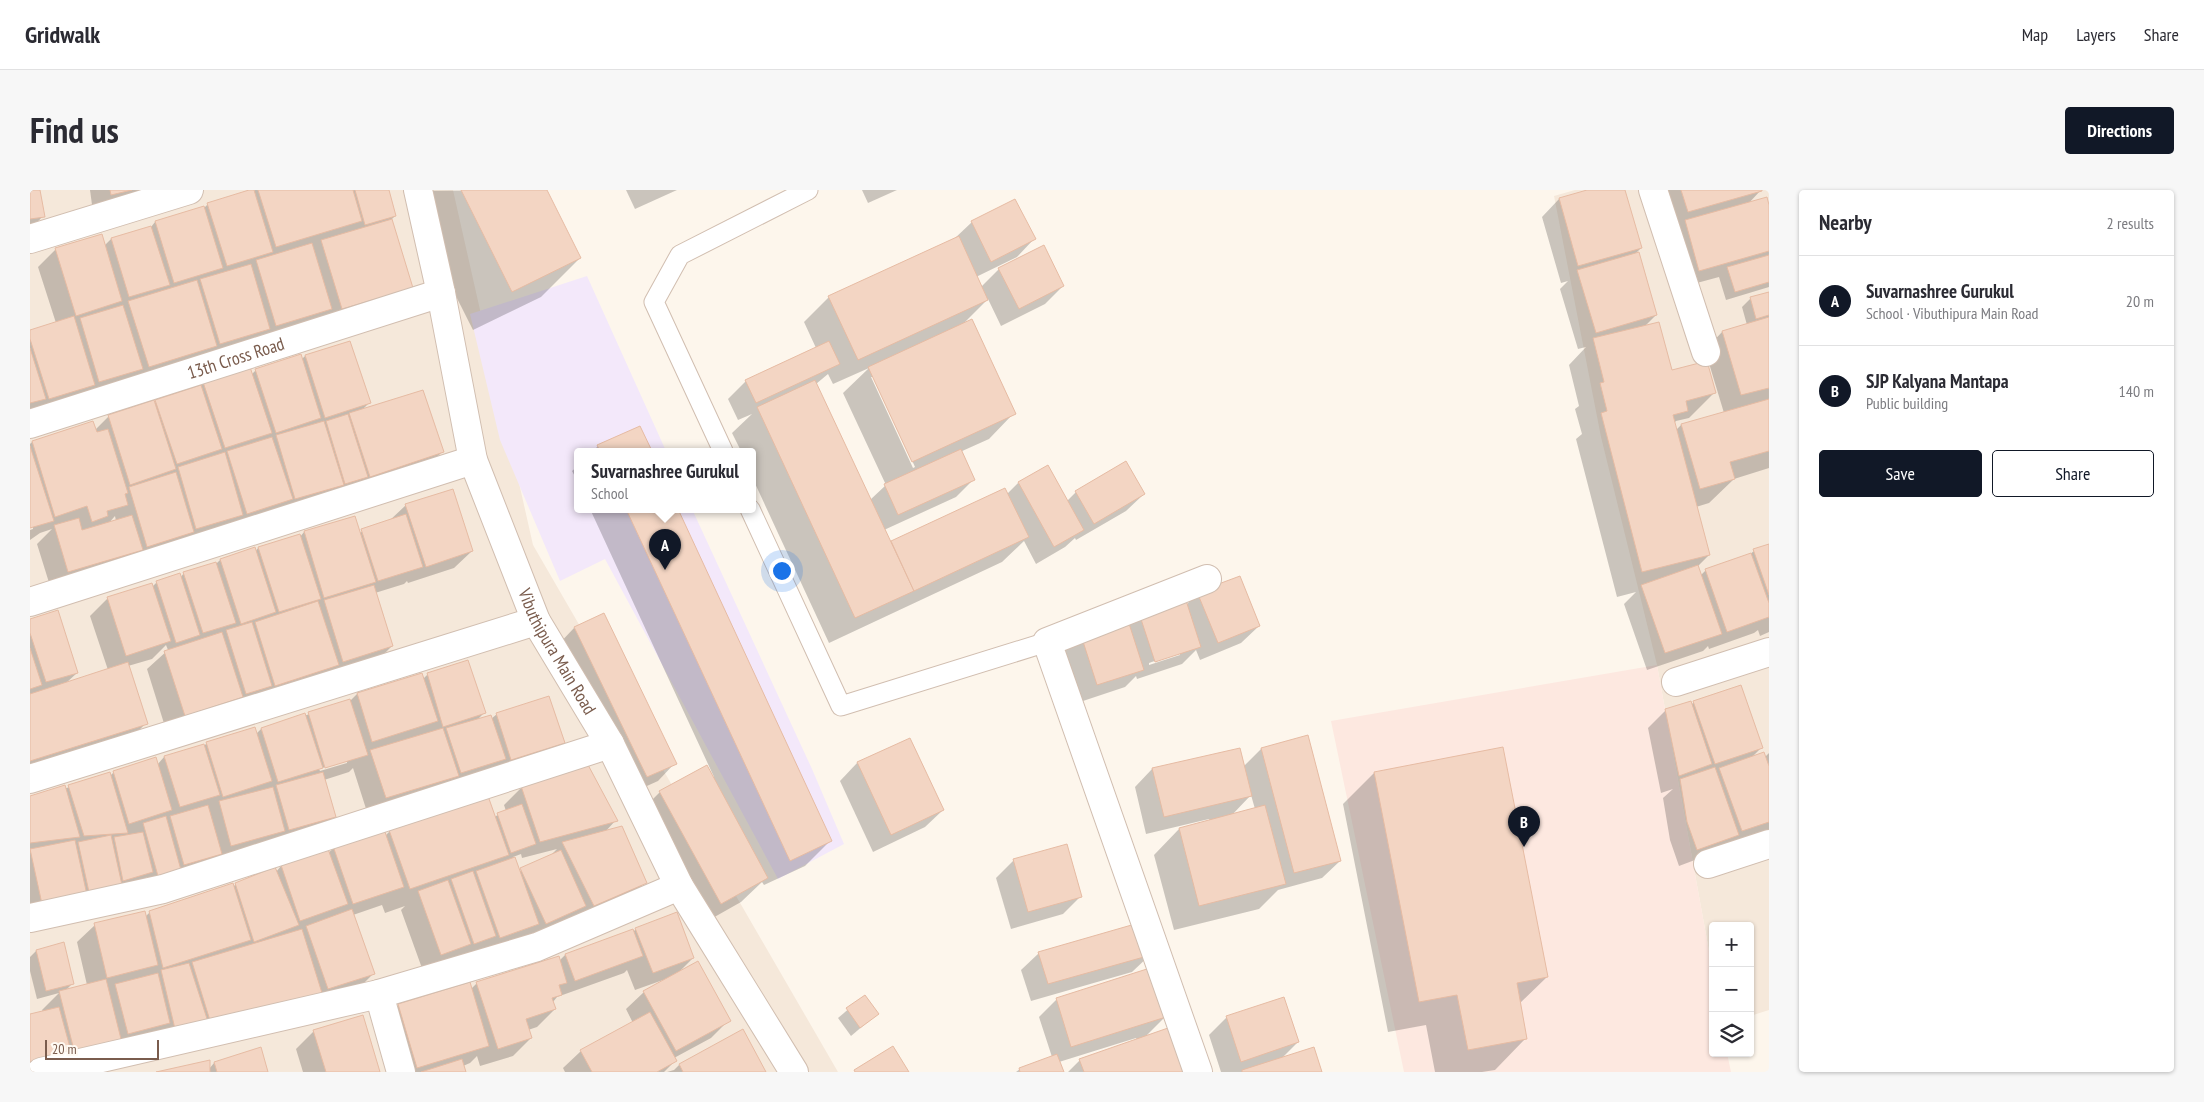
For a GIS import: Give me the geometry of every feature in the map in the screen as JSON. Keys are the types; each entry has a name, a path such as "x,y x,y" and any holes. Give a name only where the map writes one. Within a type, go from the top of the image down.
{"street":[{"path":"30,239 189,190"},
{"name":"Vibuthipura Main Road","path":"418,190 441,293 472,460 536,621 610,744 679,886 794,1072"},
{"path":"1653,190 1706,352"},
{"name":"13th Cross Road","path":"30,424 441,293"},
{"path":"30,602 472,460"},
{"path":"1198,1072 1047,642 1207,579"},
{"path":"30,778 536,621"},
{"path":"1676,682 1769,652"},
{"path":"30,918 163,889 610,744"},
{"path":"1708,864 1769,844"},
{"path":"41,1072 379,994 537,946 679,886"},
{"path":"379,994 401,1072"}],"lane":[{"path":"722,448 654,302 680,255 808,190"},
{"path":"752,513 842,706 1047,642"}],"shaded area":[{"path":"30,190 453,190 533,545 838,1072 30,1072"},
{"path":"1575,190 1769,190 1769,1010 1754,1015 1754,922 1709,922 1709,951 1657,665 1601,437 1554,196"},
{"path":"587,276 665,448 574,448 574,513 694,513 812,769 844,844 778,879 605,559 560,581 500,440 470,314"},
{"path":"1657,665 1709,951 1709,1057 1728,1057 1731,1072 1404,1072 1331,721"}],"building":[{"path":"30,190 40,190 45,217 30,219"},
{"path":"110,190 132,190 111,195"},
{"path":"254,190 273,252 227,266 207,203"},
{"path":"258,190 353,190 362,221 276,247"},
{"path":"355,190 389,190 396,216 365,225"},
{"path":"461,190 547,190 581,258 512,292"},
{"path":"1587,190 1625,190 1642,248 1578,266 1559,198"},
{"path":"1681,190 1762,190 1762,191 1688,212"},
{"path":"1767,197 1769,205 1769,251 1699,271 1685,220"},
{"path":"1015,199 1036,239 991,262 971,221"},
{"path":"204,206 223,268 174,283 155,221"},
{"path":"392,219 413,288 342,309 321,240"},
{"path":"151,226 170,285 129,297 111,238"},
{"path":"102,234 122,301 76,316 55,248"},
{"path":"959,236 988,300 858,360 828,296"},
{"path":"312,243 332,309 276,326 256,260"},
{"path":"1044,245 1064,286 1019,309 998,268"},
{"path":"1639,252 1657,315 1596,333 1577,270"},
{"path":"1769,255 1769,282 1735,292 1727,267"},
{"path":"251,264 270,329 220,344 200,279"},
{"path":"197,280 217,346 149,367 128,301"},
{"path":"1769,292 1769,315 1756,319 1750,297"},
{"path":"123,305 143,369 99,382 80,318"},
{"path":"74,316 95,385 49,399 30,339 30,330"},
{"path":"1769,317 1769,388 1741,395 1722,331"},
{"path":"972,319 1016,414 912,462 868,367"},
{"path":"1659,322 1672,370 1707,361 1716,393 1686,401 1688,411 1673,415 1710,555 1642,572 1601,413 1607,411 1600,383 1604,382 1593,338"},
{"path":"350,341 371,403 325,418 305,355"},
{"path":"829,341 840,364 756,403 745,380"},
{"path":"30,348 46,399 30,403"},
{"path":"301,354 321,418 276,433 255,369"},
{"path":"250,367 272,433 225,448 203,382"},
{"path":"815,380 914,591 855,618 757,407"},
{"path":"201,385 222,449 177,464 155,400"},
{"path":"423,390 444,452 370,477 349,413"},
{"path":"1769,399 1769,451 1730,462 1735,479 1700,489 1681,424"},
{"path":"154,400 176,469 130,485 108,415"},
{"path":"348,414 368,477 345,484 326,421"},
{"path":"93,421 97,432 108,429 128,493 125,494 128,505 107,511 108,516 92,522 87,506 55,517 32,441"},
{"path":"324,421 344,485 295,499 276,435"},
{"path":"640,426 651,448 598,448 597,445"},
{"path":"272,437 293,499 247,514 227,451"},
{"path":"30,446 54,521 30,528"},
{"path":"961,449 975,480 898,515 884,484"},
{"path":"225,452 243,515 196,529 178,467"},
{"path":"1126,461 1145,494 1094,524 1075,491"},
{"path":"1048,465 1084,530 1054,547 1018,482"},
{"path":"176,472 194,532 147,547 129,487"},
{"path":"1005,488 1029,537 914,591 891,541"},
{"path":"453,489 473,551 426,567 405,504"},
{"path":"628,513 680,513 832,841 790,861"},
{"path":"406,514 423,567 378,581 361,529"},
{"path":"132,515 143,550 68,572 54,525 79,518 82,530"},
{"path":"355,516 376,582 324,598 304,531"},
{"path":"300,534 321,599 279,612 258,547"},
{"path":"1769,544 1769,595 1753,549"},
{"path":"255,547 276,612 241,624 220,559"},
{"path":"1751,553 1769,603 1769,617 1727,632 1705,569"},
{"path":"216,562 236,623 203,633 183,572"},
{"path":"1698,565 1722,634 1665,653 1641,585"},
{"path":"180,573 200,635 176,643 156,581"},
{"path":"1240,576 1260,626 1218,643 1197,592"},
{"path":"152,583 171,641 126,656 107,597"},
{"path":"374,585 393,646 343,662 324,600"},
{"path":"1183,591 1201,647 1155,662 1137,607"},
{"path":"318,601 339,665 275,686 255,622"},
{"path":"58,610 78,673 46,682 30,633 30,619"},
{"path":"1125,611 1144,670 1097,685 1078,626"},
{"path":"604,613 677,764 647,777 574,627"},
{"path":"252,622 272,686 246,694 226,630"},
{"path":"222,632 243,697 185,716 164,651"},
{"path":"30,648 42,685 30,689"},
{"path":"468,660 486,713 443,727 427,673"},
{"path":"128,662 148,724 30,761 30,694"},
{"path":"422,673 438,721 372,742 357,693"},
{"path":"1741,685 1763,748 1715,764 1693,701"},
{"path":"549,696 565,743 511,760 496,713"},
{"path":"350,699 368,755 325,768 308,712"},
{"path":"1691,701 1712,764 1679,776 1665,709"},
{"path":"305,713 323,768 278,782 261,728"},
{"path":"491,715 506,759 461,773 446,728"},
{"path":"255,727 272,781 223,797 206,742"},
{"path":"443,728 459,776 386,798 370,750"},
{"path":"1308,735 1341,861 1294,873 1261,748"},
{"path":"910,738 944,810 891,835 857,762"},
{"path":"204,744 220,795 180,807 164,756"},
{"path":"1503,747 1548,977 1517,983 1527,1039 1468,1050 1457,995 1419,1002 1374,772"},
{"path":"1240,748 1252,796 1164,817 1152,768"},
{"path":"1764,752 1769,766 1769,822 1742,831 1719,768"},
{"path":"156,757 172,810 129,824 113,771"},
{"path":"587,763 618,821 540,842 521,786"},
{"path":"707,765 768,878 721,904 659,791"},
{"path":"1715,767 1739,835 1697,850 1687,822 1680,779"},
{"path":"110,772 128,833 84,836 68,785"},
{"path":"323,772 336,817 289,830 276,785"},
{"path":"65,785 80,837 30,843 30,796"},
{"path":"273,787 285,831 231,846 219,801"},
{"path":"488,796 509,855 410,889 389,830"},
{"path":"522,804 536,844 511,853 497,813"},
{"path":"208,805 222,854 184,865 170,816"},
{"path":"1265,805 1286,884 1199,906 1179,828"},
{"path":"166,816 181,870 158,876 143,823"},
{"path":"622,826 647,883 594,906 562,842"},
{"path":"384,829 404,887 353,904 333,846"},
{"path":"143,832 153,872 123,881 114,837"},
{"path":"111,835 122,885 89,892 78,842"},
{"path":"75,840 87,895 42,904 30,849"},
{"path":"1067,844 1082,897 1028,912 1013,859"},
{"path":"328,849 348,904 300,921 281,865"},
{"path":"561,850 586,906 546,924 520,868"},
{"path":"515,857 539,924 500,938 476,871"},
{"path":"275,867 299,925 254,942 235,883"},
{"path":"473,871 496,936 474,944 451,879"},
{"path":"448,880 471,944 441,955 418,891"},
{"path":"233,883 251,940 163,968 149,911"},
{"path":"352,909 375,974 328,989 306,926"},
{"path":"145,911 158,965 107,978 94,923"},
{"path":"677,912 694,958 653,973 635,928"},
{"path":"1142,922 1151,955 1048,984 1038,952"},
{"path":"302,929 322,993 212,1027 192,962"},
{"path":"633,929 643,956 575,981 565,954"},
{"path":"64,942 74,984 46,991 36,950"},
{"path":"559,956 567,983 559,985 562,995 552,998 556,1009 526,1019 532,1038 498,1049 476,982"},
{"path":"698,961 731,1021 676,1051 643,991"},
{"path":"189,963 209,1025 176,1033 161,970"},
{"path":"1150,968 1166,1017 1071,1047 1056,998"},
{"path":"158,973 170,1023 128,1034 115,984"},
{"path":"106,979 123,1047 76,1058 59,991"},
{"path":"470,982 489,1046 417,1068 398,1004"},
{"path":"865,995 879,1014 860,1028 846,1008"},
{"path":"1284,997 1299,1042 1241,1062 1226,1016"},
{"path":"59,1007 72,1055 30,1065 30,1014"},
{"path":"650,1012 677,1061 657,1072 592,1072 580,1050"},
{"path":"363,1015 380,1072 326,1072 313,1030"},
{"path":"1168,1028 1184,1072 1084,1072 1079,1059"},
{"path":"743,1029 766,1072 683,1072 679,1064"},
{"path":"893,1046 909,1072 855,1072 854,1070"},
{"path":"261,1047 268,1072 217,1072 214,1062"},
{"path":"1314,1047 1322,1072 1242,1072 1242,1070"},
{"path":"1057,1054 1064,1072 1020,1072 1019,1068"},
{"path":"462,1059 466,1072 421,1072"},
{"path":"210,1060 210,1072 156,1072"}],"place":[{"name":"Suvarnashree Gurukul","path":"665,570"},
{"name":"SJP Kalyana Mantapa","path":"1524,847"}]}
